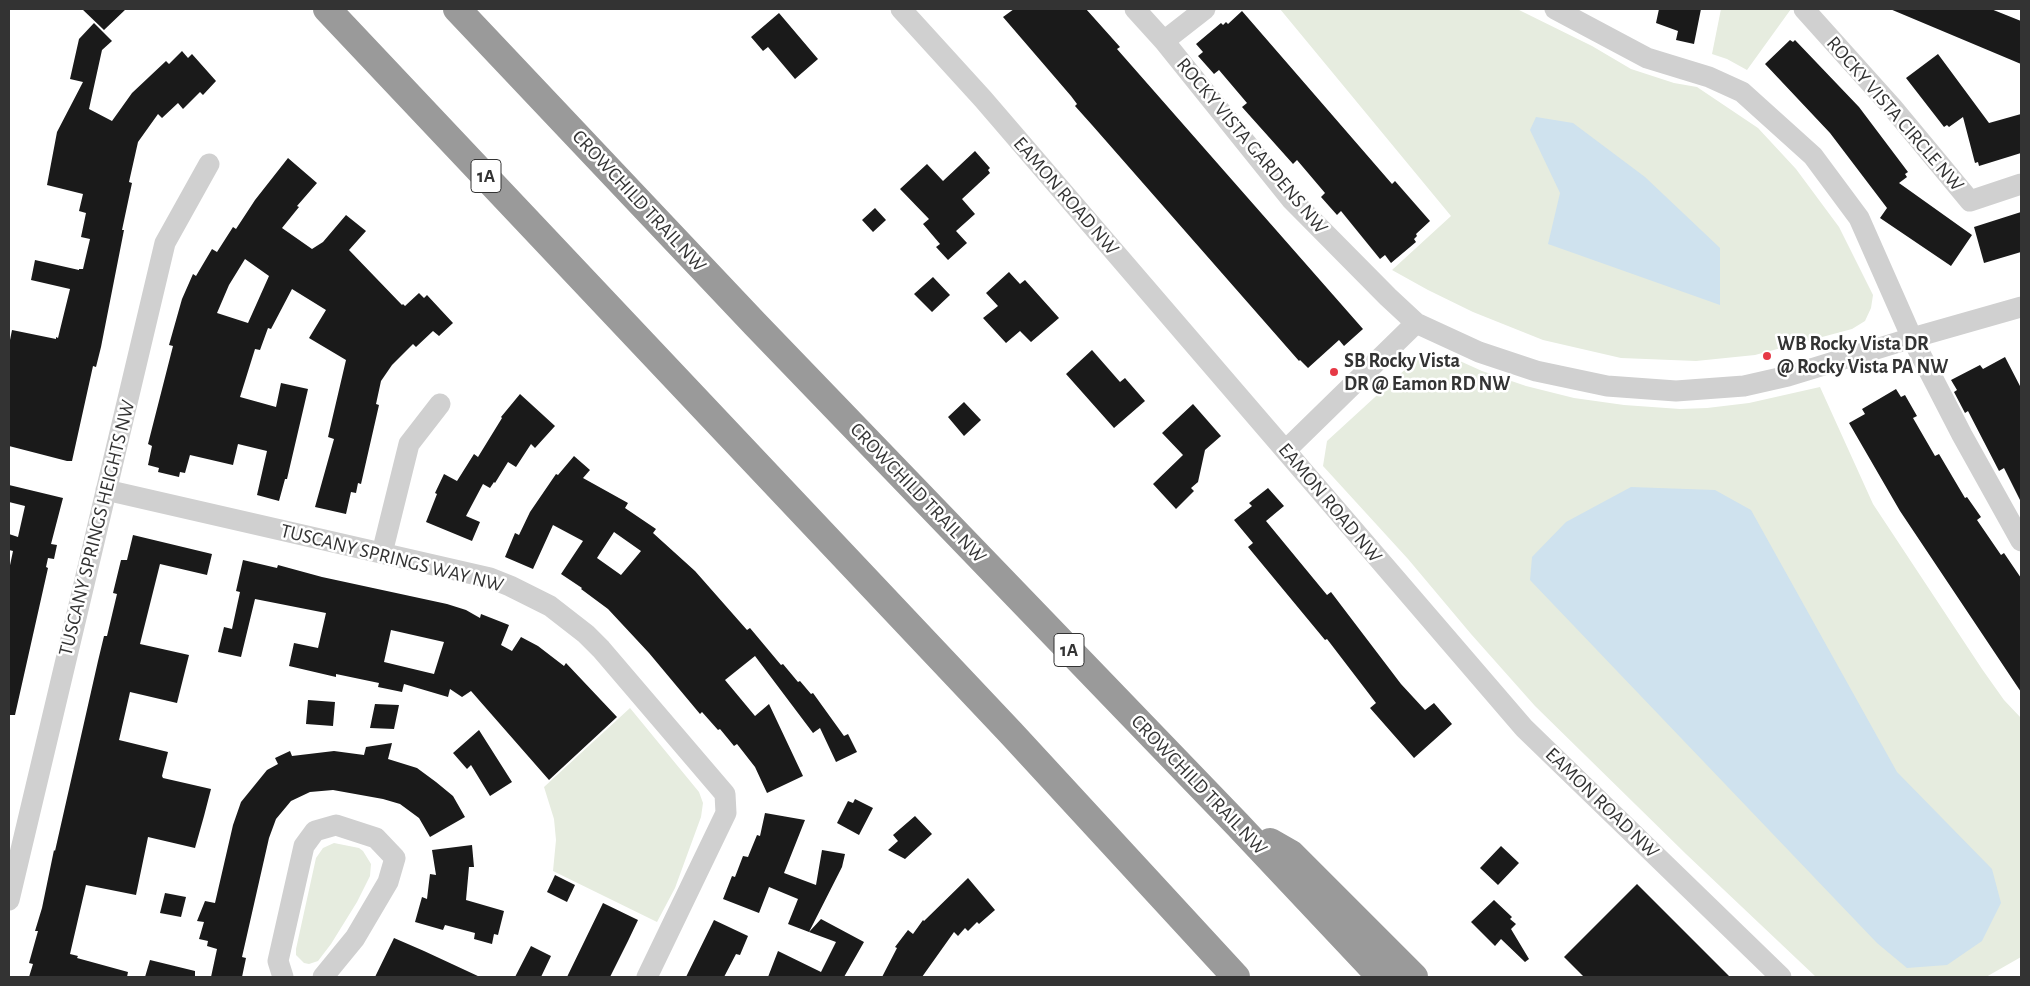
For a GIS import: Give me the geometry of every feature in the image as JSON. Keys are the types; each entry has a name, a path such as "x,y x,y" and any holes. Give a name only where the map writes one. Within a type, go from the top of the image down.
{"highway":[{"name":"1A","path":"327,9 984,705 1236,977"},
{"name":"CROWCHILD TRAIL NW","path":"457,9 748,317 1237,824 1381,977"},
{"path":"1237,824 1291,854 1414,977"}],"street":[{"name":"EAMON ROAD NW","path":"901,9 983,98 1524,728 1781,977"},
{"name":"ROCKY VISTA GARDENS NW","path":"1135,9 1291,199 1388,297 1416,323 1479,352 1536,371 1607,386 1676,391 1744,386 1788,376 2021,307"},
{"path":"1164,42 1205,9"},
{"path":"1555,9 1647,58 1709,77 1742,92 1813,156 1859,218 1912,338 1962,435 2021,541"},
{"name":"ROCKY VISTA CIRCLE NW","path":"1804,9 1892,107 1970,201 2021,184"},
{"name":"TUSCANY SPRINGS HEIGHTS NW","path":"9,900 165,243 209,164"},
{"path":"1286,450 1416,323"},
{"path":"382,553 409,444 440,404"},
{"name":"TUSCANY SPRINGS WAY NW","path":"106,490 504,583 531,595 568,619 602,649 725,794 726,813 648,977"},
{"path":"283,977 278,961 304,846 315,831 336,826 376,838 395,858 388,882 355,938 322,977"}],"shaded area":[{"path":"1280,9 1517,9 1592,46 1631,69 1674,83 1697,87 1758,128 1796,169 1839,227 1873,295 1871,308 1865,321 1852,329 1755,355 1696,361 1621,358 1543,340 1473,312 1428,290 1392,270 1451,216"},
{"path":"1721,9 1791,9 1747,70 1727,59 1712,54"},
{"path":"1422,354 1451,357 1482,371 1526,386 1574,398 1624,405 1680,409 1707,408 1749,403 1820,387 1873,504 1982,669 2004,700 2021,718 2021,957 1986,977 1816,977 1686,854 1535,706 1408,559 1323,466 1327,441"},
{"path":"630,708 699,792 703,803 701,817 675,888 657,922 553,871 556,840 554,819 544,787"},
{"path":"334,843 359,848 363,851 371,864 370,876 357,902 331,944 318,961 309,964 304,963 296,955 296,949 316,858 323,848"}],"water":[{"path":"1536,117 1573,123 1645,177 1720,248 1720,305 1548,244 1560,193 1530,130"},
{"path":"1631,487 1715,490 1751,510 1897,772 1992,869 2001,903 1982,941 1947,965 1907,968 1877,943 1530,580 1532,557 1566,522"}],"building":[{"path":"82,9 126,9 104,30"},
{"path":"1014,9 1086,9 1120,47 1117,49 1363,329 1344,346 1339,340 1308,368 1299,361 1075,106 1077,104 1071,96 1003,17"},
{"path":"1659,9 1701,9 1694,44 1676,40 1678,31 1656,23"},
{"path":"1890,9 1991,9 2021,21 2021,64"},
{"path":"1242,11 1392,184 1395,181 1430,221 1416,234 1417,236 1414,239 1416,242 1391,263 1385,255 1380,259 1341,211 1337,215 1321,197 1325,193 1297,160 1293,164 1242,107 1247,103 1219,70 1214,74 1198,56 1203,52 1196,44 1221,23 1223,25 1226,22 1228,24"},
{"path":"779,13 818,59 795,79 768,47 763,51 751,37"},
{"path":"94,23 112,41 102,50 89,109 112,121 132,93 166,61 169,64 182,51 188,58 192,54 216,81 203,95 200,92 183,109 178,103 162,118 158,114 138,142 129,182 132,183 122,230 124,230 101,347 96,367 93,366 72,461 67,461 9,446 9,345 12,330 58,338 70,289 31,280 35,260 79,270 83,269 90,239 81,237 86,213 79,211 83,194 47,185 57,132 83,82 70,79 79,39"},
{"path":"1790,40 1793,42 1795,40 1859,107 1908,172 1905,174 1907,177 1899,183 1972,235 1951,266 1880,218 1887,208 1830,133 1765,64"},
{"path":"1938,54 1989,123 2021,114 2021,153 1979,166 1978,162 1975,163 1963,117 1949,127 1947,125 1944,127 1906,78"},
{"path":"975,151 990,168 988,170 990,173 962,199 975,214 956,231 967,243 948,260 936,247 940,244 923,224 929,219 900,189 927,164 943,181"},
{"path":"288,158 317,183 297,206 299,207 282,228 312,249 323,242 346,215 366,231 349,250 402,305 405,306 419,293 424,298 427,295 453,323 439,336 433,331 416,347 413,344 392,365 381,381 376,404 379,405 361,484 358,483 356,493 351,492 346,514 315,507 334,439 328,437 346,360 309,338 326,310 292,289 271,329 268,328 260,350 255,349 240,397 276,407 281,383 308,389 287,479 285,479 279,501 257,495 267,451 238,444 233,465 190,455 185,473 180,472 179,477 158,472 159,468 148,465 152,446 148,444 173,346 169,345 182,299 193,274 196,276 212,249 217,252 233,227 236,229 255,200","holes":["245,259 269,276 248,323 217,313 229,285"]},
{"path":"875,208 886,220 873,232 862,220"},
{"path":"2021,212 2021,252 1984,263 1974,227"},
{"path":"1009,272 1020,284 1025,280 1059,318 1031,342 1020,331 1006,343 983,318 998,306 986,293"},
{"path":"933,277 950,295 932,312 914,294"},
{"path":"1092,350 1120,382 1125,378 1145,401 1114,428 1066,374"},
{"path":"2005,357 2021,388 2021,502 2004,468 1999,471 1968,411 1965,413 1954,392 1957,390 1951,380 1980,365 1983,369"},
{"path":"1896,389 1901,397 1905,395 1917,416 1913,418 1935,456 1939,454 1965,498 1967,497 1981,517 1977,520 2001,555 2004,553 2021,578 2021,692 1900,511 1849,423 1865,414 1862,409"},
{"path":"520,394 555,426 535,448 531,444 516,467 508,462 490,488 483,484 466,516 480,522 472,541 426,522 437,494 435,493 444,474 457,481 474,454 478,457 501,417"},
{"path":"964,402 981,420 964,436 948,417"},
{"path":"1193,404 1221,436 1205,450 1198,482 1191,488 1194,491 1176,509 1153,484 1183,455 1162,433"},
{"path":"574,456 590,470 583,478 628,503 625,508 656,529 653,533 695,571 747,630 750,628 798,682 800,681 811,694 813,693 844,736 848,734 857,752 836,762 820,728 813,733 755,656 725,680 755,716 769,704 803,776 767,793 755,767 737,744 734,746 702,712 700,714 649,653 608,609 561,574 583,541 553,525 533,569 505,557 515,533 519,535 530,512 556,474 558,475","holes":["614,532 641,551 621,575 597,558"]},
{"path":"9,485 63,498 51,544 57,545 54,559 48,558 46,567 48,568 15,715 9,715 9,570 13,551 9,550 9,534 18,537 25,506 9,502"},
{"path":"1268,488 1284,506 1266,521 1327,595 1331,592 1401,684 1425,710 1434,703 1452,724 1414,758 1370,708 1376,703 1327,639 1325,640 1248,547 1253,543 1234,520 1252,506 1249,503"},
{"path":"133,535 212,554 207,575 160,564 140,644 189,655 177,703 130,692 119,740 168,752 163,778 211,789 195,848 148,837 136,895 86,885 70,954 78,956 77,958 128,972 127,977 29,977 33,964 29,963 38,931 35,931 42,908 104,636 107,636 117,594 113,593 121,560 127,560"},
{"path":"243,560 277,568 278,565 322,577 447,604 466,610 480,618 481,614 509,625 501,645 512,651 521,637 538,646 564,666 566,663 617,717 549,780 471,691 462,697 450,689 448,697 404,684 402,692 378,687 379,683 336,674 336,677 289,666 294,643 318,648 326,613 255,599 241,657 218,652 224,627 232,629 240,592 236,591","holes":["391,630 444,642 434,674 384,662"]},
{"path":"308,700 335,702 333,726 306,724"},
{"path":"375,704 399,705 394,729 370,728"},
{"path":"479,730 512,782 490,796 471,765 467,769 453,753"},
{"path":"392,743 388,759 417,768 436,782 453,796 465,817 430,837 419,818 400,804 383,799 333,790 310,792 291,801 276,819 269,838 242,957 246,958 242,977 211,977 217,949 207,946 208,941 199,939 204,922 197,921 205,901 215,903 233,825 241,802 267,770 278,764 275,758 290,751 292,756 334,751 364,755 366,747"},
{"path":"855,799 873,808 859,835 837,823 848,801 853,803"},
{"path":"765,813 805,820 784,873 816,885 822,850 845,854 842,867 809,932 788,924 798,899 769,887 759,913 723,899 732,876 735,877 743,856 748,857 757,835 760,836"},
{"path":"915,816 932,834 905,859 888,850 898,841 893,835"},
{"path":"472,845 474,867 469,867 466,900 504,911 498,935 494,934 492,944 474,939 475,933 445,925 443,930 415,922 422,897 427,899 430,874 436,875 432,850"},
{"path":"1501,846 1519,863 1498,885 1480,868"},
{"path":"555,875 575,885 567,902 547,892"},
{"path":"968,878 995,910 979,924 977,922 968,931 965,928 958,936 954,932 922,977 882,977 897,948 895,947 908,930 913,934 923,920"},
{"path":"1637,884 1730,977 1584,977 1564,957"},
{"path":"165,893 186,897 181,917 160,913"},
{"path":"1494,900 1512,917 1510,919 1516,924 1511,929 1529,959 1525,962 1501,939 1495,946 1471,922"},
{"path":"603,903 638,920 628,941 610,977 567,977"},
{"path":"821,919 864,942 844,977 768,977 778,951 821,972 836,942 809,932"},
{"path":"714,920 748,936 740,955 736,954 724,977 686,977"},
{"path":"394,938 424,951 480,977 375,977"},
{"path":"531,946 551,956 541,977 515,977"},
{"path":"150,960 195,971 195,977 145,977"}],"place":[{"name":"WB Rocky Vista DR @ Rocky Vista PA NW","path":"1767,356"},
{"name":"SB Rocky Vista DR @ Eamon RD NW","path":"1334,372"}]}
